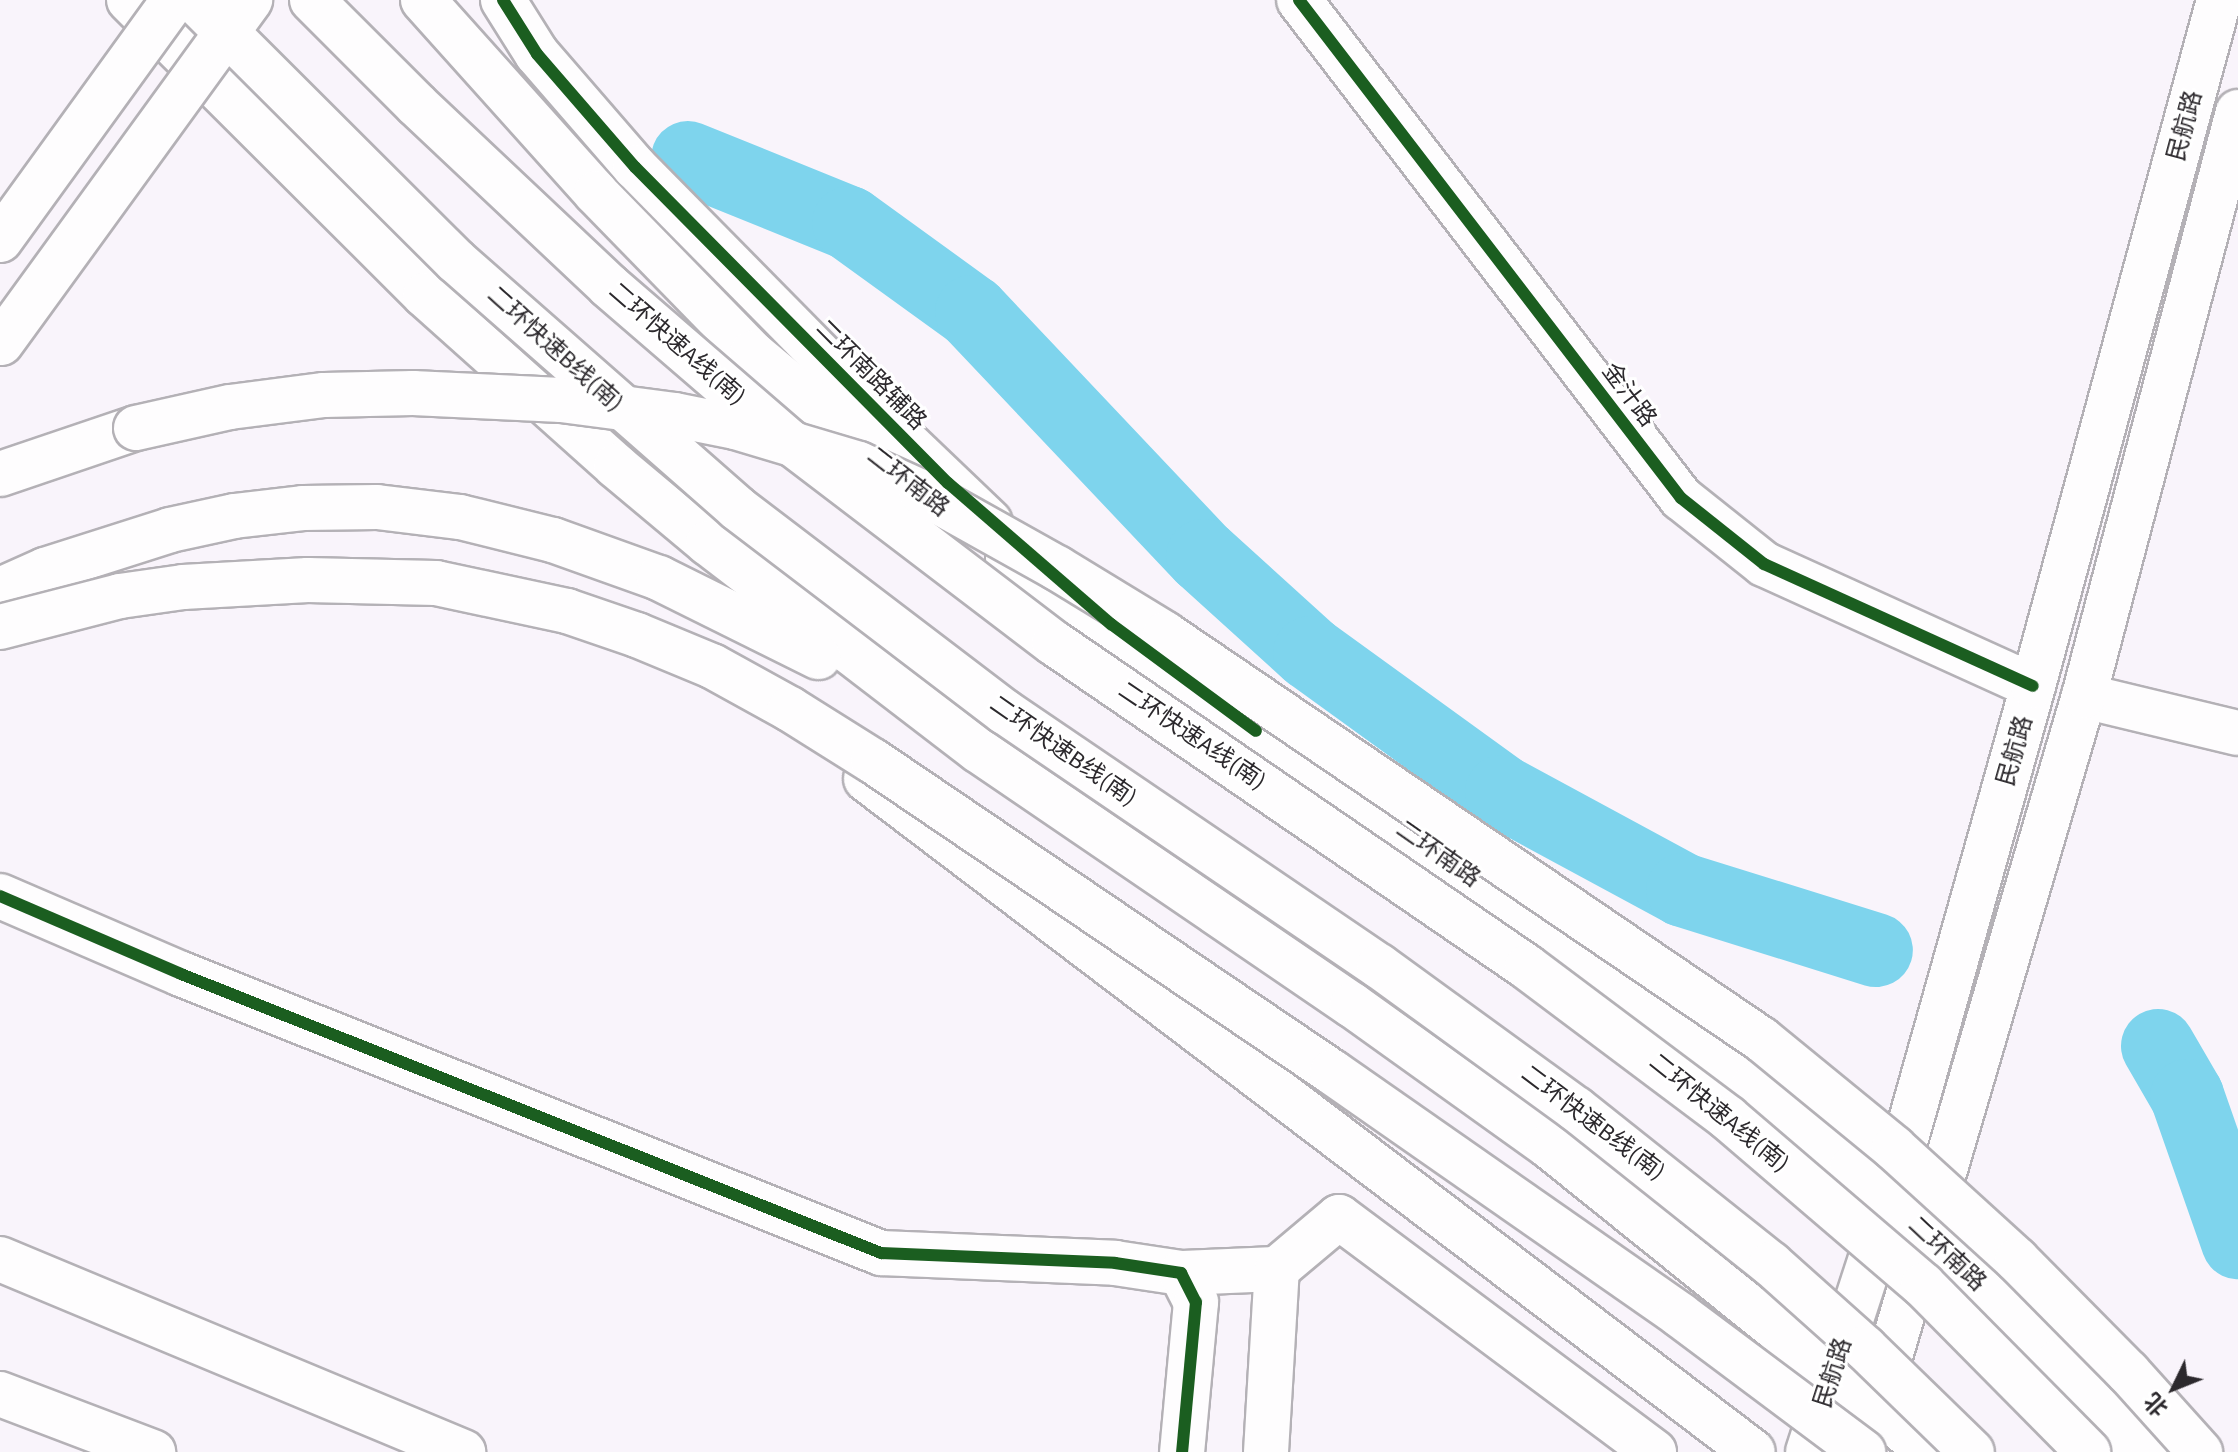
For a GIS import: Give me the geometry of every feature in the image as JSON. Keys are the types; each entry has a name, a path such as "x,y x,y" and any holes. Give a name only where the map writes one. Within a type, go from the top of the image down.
{"main road":[{"path":"129,0 425,295 616,466 855,659 1549,1146 1926,1452"},
{"path":"0,240 174,0"},
{"name":"二环快速B线(南)","path":"194,0 456,261 737,508 1005,712 1379,966 1589,1118 1771,1264 1865,1348 1972,1452"},
{"path":"1,344 250,0"},
{"name":"二环快速A线(南)","path":"312,0 417,105 588,267 790,442 1041,634 1527,967 1728,1118 1923,1285 2088,1452"},
{"path":"324,0 411,88 531,197 816,410"},
{"name":"二环南路","path":"423,0 596,193 701,301 816,410 991,546 1463,872 1652,1008 1927,1234 2058,1362 2138,1452"},
{"name":"二环南路辅路","path":"503,0 546,66 635,167 948,483 1111,624 1256,731"},
{"name":"金汁路","path":"1299,0 1681,498 1764,564 2033,686"},
{"name":"民航路","path":"1808,1452 1889,1200 2033,686 2219,0"},
{"name":"民航路","path":"1862,1452 2084,696 2238,112"},
{"path":"0,474 136,428 182,417 278,400 369,393 561,400 645,410 735,427 859,464 983,525 1165,634 1761,1039 1894,1148 2017,1260 2128,1372 2200,1452"},
{"path":"0,590 107,548 234,516 303,508 377,507 460,517 553,540 659,578 778,635 914,712 1069,811"},
{"path":"0,601 63,566 107,548"},
{"path":"0,627 120,596 183,587 371,580 436,583 499,594 567,611 637,635 751,687 873,761 1525,1206 1862,1452"},
{"path":"637,635 756,705 866,778 1753,1452"},
{"path":"2084,696 2238,733"},
{"path":"0,896 196,980 881,1253 1115,1263 1181,1273 1277,1269 1339,1217 1654,1452"},
{"path":"1927,1234 2035,1327 2168,1452"},
{"path":"0,1259 463,1452"},
{"path":"1266,1452 1277,1269"},
{"path":"1181,1273 1196,1302 1182,1452"},
{"path":"0,1394 153,1452"}],"waterway":[{"path":"688,158 849,223 972,312 1203,556 1310,653 1502,792 1683,890 1876,950"},
{"path":"2158,1046 2187,1096 2238,1242"}],"cycle path":[{"path":"503,0 537,54 635,167 948,483 1111,624 1256,731"},
{"path":"1299,0 1681,498 1764,564 2033,686"},
{"path":"0,896 181,974 881,1253 1115,1263 1181,1273 1196,1302 1182,1452"}]}
